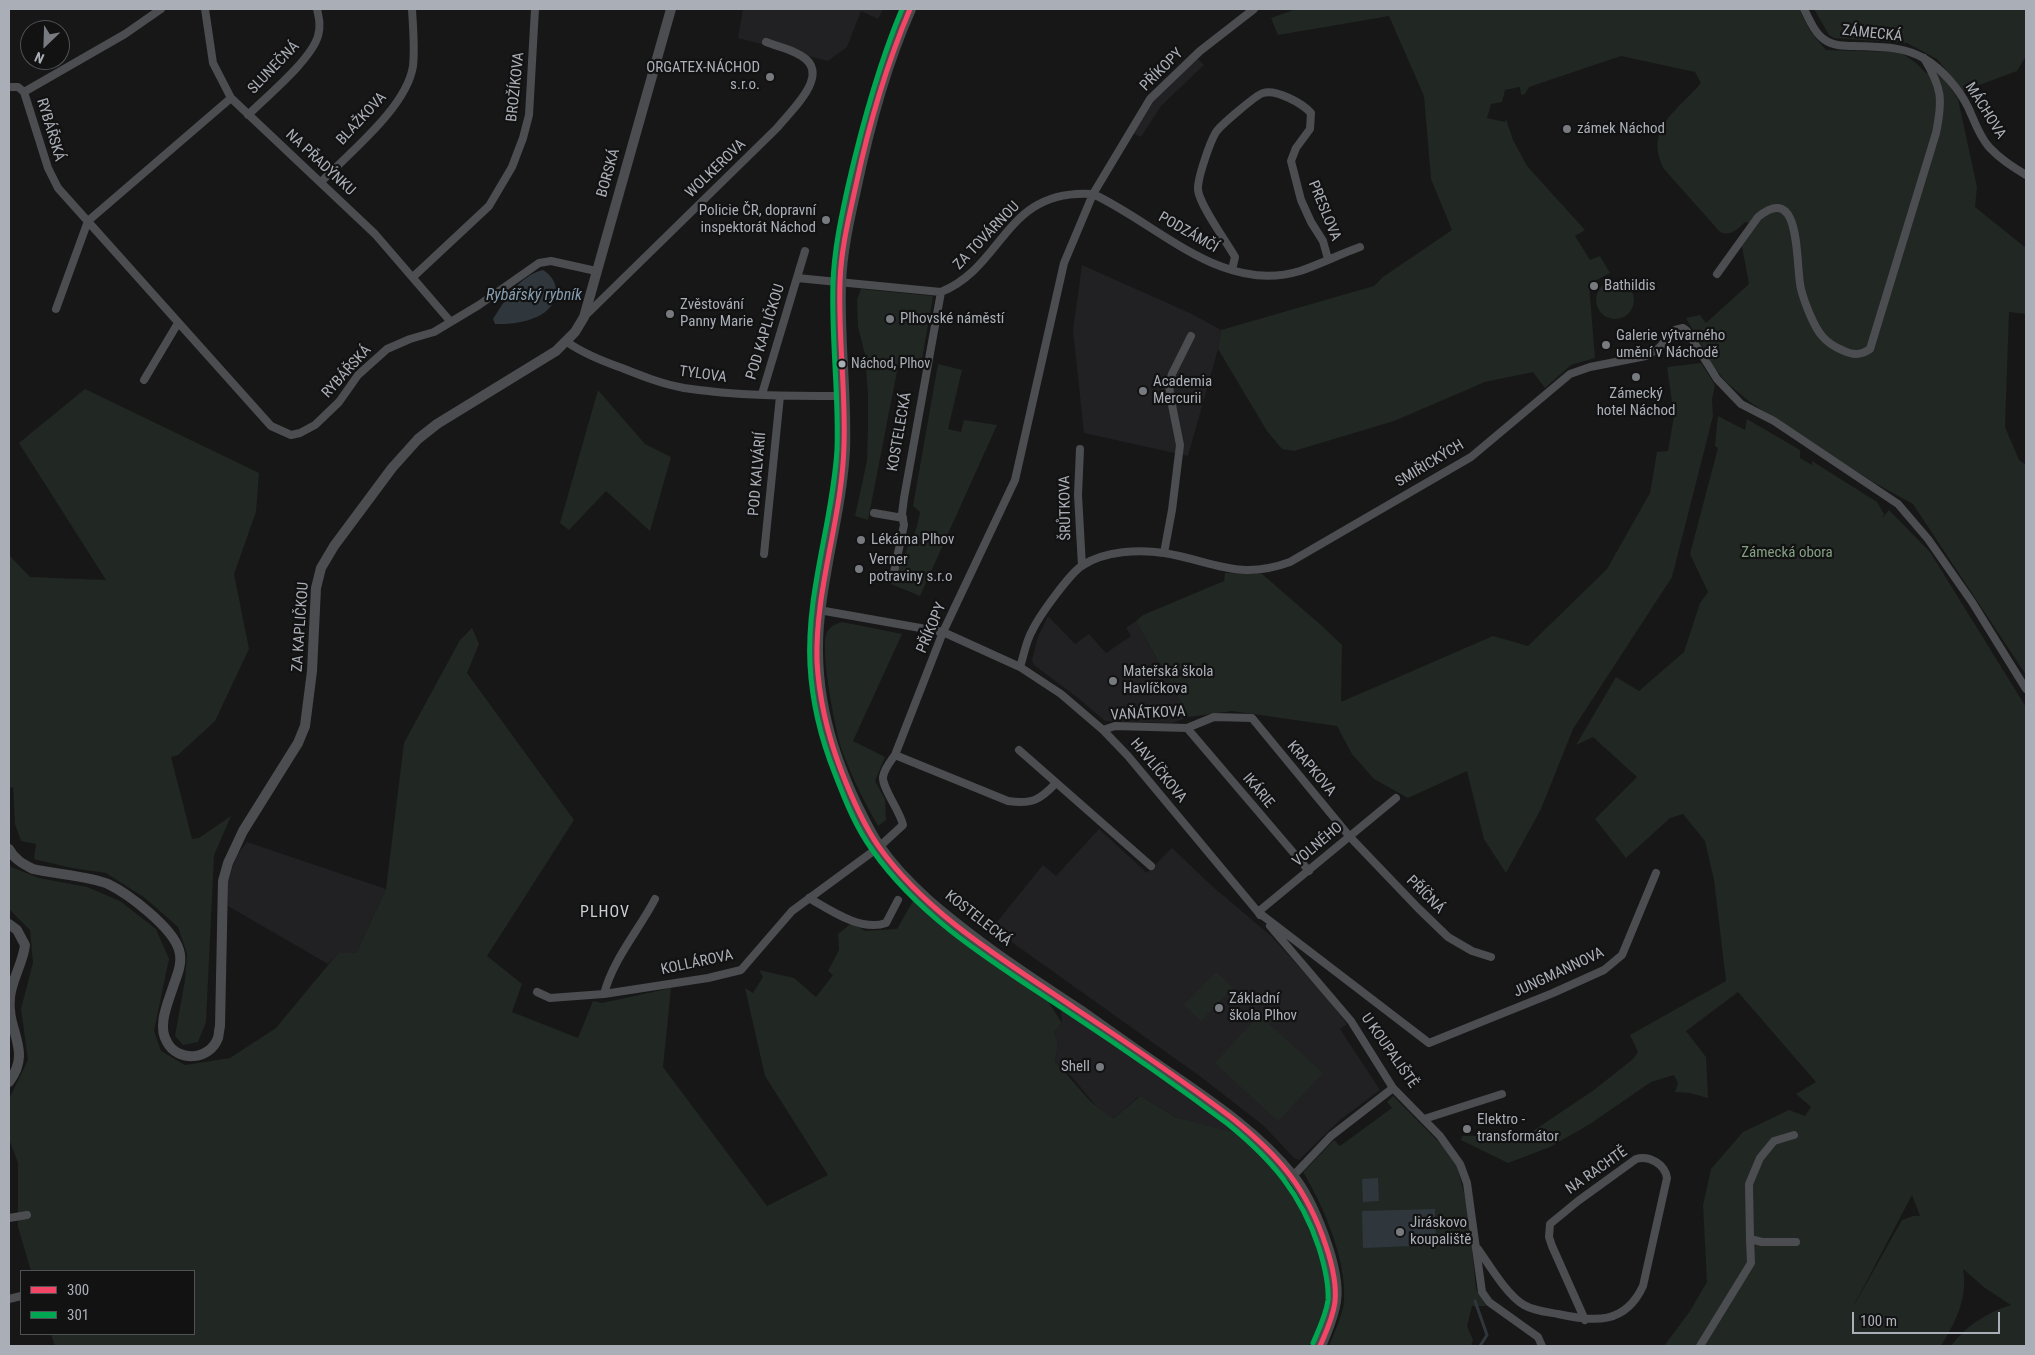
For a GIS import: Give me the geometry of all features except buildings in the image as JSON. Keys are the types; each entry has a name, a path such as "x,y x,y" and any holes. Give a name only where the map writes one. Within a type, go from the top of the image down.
{"main road":[{"path":"844,396 840,330 840,281 846,231 875,104 886,67 910,9"},
{"name":"KOSTELECKÁ","path":"844,396 844,451 841,491 819,610 816,646 817,671 825,722 833,751 850,792 879,847 908,882 946,917 1003,959 1212,1103 1264,1147 1293,1176 1305,1196 1325,1243 1332,1264 1336,1289 1332,1313 1320,1346"}],"street":[{"path":"9,87 18,87 24,92 125,34 161,9"},
{"name":"NA PŘADÝNKU","path":"205,9 213,63 231,98 375,234 450,321"},
{"name":"SLUNEČNÁ","path":"248,115 310,51 318,37 320,26 317,9"},
{"name":"BLAŽKOVA","path":"321,182 389,113 410,79 413,67 412,9"},
{"name":"BROŽÍKOVA","path":"413,277 489,206 512,168 530,115 535,9"},
{"name":"BORSKÁ","path":"567,342 584,318 671,9"},
{"name":"PŘÍKOPY","path":"879,847 903,825 900,814 884,784 883,776 895,755 944,632 1015,480 1064,263 1093,194 1150,99 1200,51 1254,9"},
{"name":"ZÁMECKÁ","path":"1804,9 1823,40 1830,43 1842,46 1899,48 1924,58"},
{"name":"WOLKEROVA","path":"584,318 777,128 806,94 813,83 813,70 810,64 797,53 766,42"},
{"path":"1717,274 1758,217 1766,210 1776,208 1783,210 1790,218 1795,230 1801,289 1817,330 1824,338 1846,352 1856,355 1864,354 1870,350 1934,142 1941,110 1940,95 1935,76 1924,58"},
{"name":"MÁCHOVA","path":"1924,58 1939,68 1958,92 1967,105 1975,124 1988,146 2026,175"},
{"name":"RYBÁŘSKÁ","path":"24,92 50,175 58,188 271,426 291,434 300,433 315,425 339,402 358,375 388,349 410,339 434,332 479,305 538,263 551,261 596,271"},
{"name":"PRESLOVA","path":"1232,270 1235,257 1200,199 1198,184 1215,134 1262,93 1272,93 1291,100 1310,113 1310,129 1296,148 1291,161 1301,200 1311,222 1323,241 1328,259"},
{"path":"56,309 88,222 231,98"},
{"name":"ZA TOVÁRNOU","path":"941,292 955,286 970,275 1011,226 1031,209 1052,198 1073,193 1093,194"},
{"name":"PODZÁMČÍ","path":"1093,194 1200,258 1219,266 1255,276 1300,271 1360,246"},
{"name":"POD KAPLIČKOU","path":"762,394 805,251"},
{"name":"POD KAPLIČKOU","path":"797,278 840,281"},
{"path":"840,281 941,292"},
{"name":"KOSTELECKÁ","path":"894,572 904,525 904,498 941,292"},
{"path":"144,380 178,323"},
{"name":"SMIŘICKÝCH","path":"1020,667 1031,631 1068,580 1082,566 1107,555 1128,551 1164,553 1240,571 1273,568 1290,562 1471,457 1570,374 1590,367 1646,356 1659,348 1675,330 1683,328 1687,331 1716,380 1741,404 1774,421 1898,504 1928,539 1972,602 2026,689"},
{"path":"1164,553 1180,445 1170,400 1169,385 1172,374 1191,336"},
{"name":"TYLOVA","path":"567,342 594,358 659,382 683,387 719,392 780,396 844,396"},
{"name":"ZA KAPLIČKOU","path":"9,849 12,855 22,864 33,869 107,884 166,927 174,937 180,952 180,966 166,1006 163,1027 164,1037 167,1044 178,1054 191,1058 203,1055 218,1039 223,881 238,840 298,743 305,726 312,671 316,588 322,568 334,546 392,468 418,439 436,424 556,351 567,342"},
{"name":"POD KALVÁRIÍ","path":"764,554 780,396"},
{"name":"ŠRŮTKOVA","path":"1080,449 1078,495 1082,566"},
{"path":"874,512 903,518"},
{"name":"HAVLÍČKOVA","path":"819,610 944,632 1020,667 1061,694 1104,730 1128,756 1258,912 1423,1040"},
{"name":"VAŇÁTKOVA","path":"1104,730 1115,726 1187,728 1214,717 1252,718"},
{"name":"KRAPKOVA","path":"1252,718 1350,836"},
{"name":"IKÁRIE","path":"1187,728 1308,871"},
{"path":"1019,750 1151,866"},
{"path":"895,755 1008,802 1025,803 1036,800 1044,796 1056,783"},
{"name":"VOLNÉHO","path":"1258,912 1396,798"},
{"name":"PŘÍČNÁ","path":"1350,836 1448,937 1472,951 1491,957"},
{"name":"KOLLÁROVA","path":"537,992 550,998 604,994 699,979 741,970 792,911 879,847"},
{"name":"JUNGMANNOVA","path":"1423,1040 1429,1043 1434,1042 1479,1025 1553,993 1613,964 1622,955 1656,873"},
{"path":"809,898 840,915 860,923 879,926 886,923 898,900"},
{"path":"604,994 607,982 614,968 655,899"},
{"name":"U KOUPALIŠTĚ","path":"1258,912 1351,1021 1393,1088 1440,1136 1460,1164 1467,1183 1482,1292 1490,1302 1538,1337 1542,1346"},
{"path":"9,924 17,930 25,945 10,996 14,1033 20,1053 20,1060 9,1082"},
{"path":"1293,1176 1331,1136 1393,1088"},
{"path":"1424,1119 1502,1094"},
{"path":"1700,1346 1751,1263 1749,1184 1760,1158 1774,1141 1794,1135"},
{"name":"NA RACHTĚ","path":"1476,1248 1515,1298 1524,1305 1585,1320 1608,1318 1620,1312 1634,1300 1642,1286 1666,1178 1666,1172 1661,1165 1642,1157 1636,1159 1550,1224 1549,1237 1552,1246 1585,1320"},
{"path":"9,1218 27,1215"},
{"path":"1750,1239 1762,1242 1796,1242"}],"shaded area":[{"path":"743,9 883,9 878,19 861,11 847,47 828,61 738,38"},
{"path":"1196,57 1204,65 1161,106 1141,137 1130,132 1153,96"},
{"name":"Academia Mercurii","path":"1082,265 1192,314 1221,330 1218,349 1188,456 1084,433 1073,330"},
{"name":"Mateřská škola Havlíčkova","path":"1048,616 1075,644 1089,634 1106,653 1131,636 1126,628 1136,621 1189,717 1172,723 1105,721 1034,665 1032,660 1038,637"},
{"name":"Základní škola Plhov","path":"1099,829 1147,873 1172,848 1212,886 1271,936 1323,993 1347,1024 1340,1029 1380,1090 1340,1120 1299,1160 1294,1158 1264,1126 1201,1077 992,928 1043,865 1056,876"},
{"path":"247,842 386,889 356,953 338,953 328,964 228,906 227,883 237,855"},
{"path":"1061,1007 1196,1101 1240,1135 1175,1117 1143,1097 1138,1097 1114,1118 1101,1112 1072,1077 1055,1062 1058,1043 1054,1032 1062,1023"}],"green space":[{"path":"1296,9 1799,9 1810,31 1826,50 1900,52 1926,73 1940,73 1958,99 1977,187 1975,207 2026,248 2026,314 2009,312 2005,427 2019,460 2026,465 2026,675 1913,504 1873,482 1751,403 1726,382 1713,366 1686,318 1700,315 1706,323 1749,284 1742,246 1757,224 1745,222 1737,230 1730,233 1720,232 1664,169 1659,155 1658,142 1660,131 1666,121 1701,83 1695,72 1621,56 1529,87 1525,94 1521,95 1520,87 1505,90 1502,102 1491,104 1487,118 1505,122 1506,119 1513,140 1527,166 1585,230 1575,236 1590,260 1600,256 1610,273 1589,284 1595,358 1571,365 1545,388 1533,372 1485,382 1394,421 1294,451 1282,449 1267,431 1218,349 1221,330 1374,286 1383,277 1452,230 1431,179 1424,96 1389,16 1278,35 1271,18"},
{"path":"1814,9 2026,9 2026,56 2017,71 1963,91 1937,59 1907,43 1834,38 1829,35"},
{"path":"1615,281 1629,286 1634,300 1629,314 1615,319 1601,314 1596,300 1601,286"},
{"path":"861,289 933,296 921,365 899,361 868,520 855,516 867,461 868,426 865,354 858,327 857,300"},
{"path":"1701,363 1715,385 1712,399 1713,416 1672,577 1573,729 1541,809 1506,873 1484,839 1467,771 1408,798 1374,779 1352,754 1337,726 1232,711 1189,717 1136,621 1143,615 1224,581 1225,573 1262,574 1342,645 1341,702 1493,636 1528,646 1607,569 1650,493 1657,452 1668,451 1674,416 1667,367"},
{"path":"938,364 962,370 948,429 961,432 964,420 997,425 920,596 891,584 917,527 920,512 913,506"},
{"path":"85,389 259,473 256,512 234,574 249,649 215,721 178,755 171,757 192,839 199,838 231,816 214,855 206,1022 198,1042 183,1045 175,1036 185,980 187,954 178,927 145,898 106,873 72,868 34,859 36,844 21,841 15,824 13,787 9,788 9,555 30,577 106,580 19,443"},
{"path":"598,390 645,444 671,457 650,531 606,491 569,530 560,523"},
{"name":"Zámecká obora","path":"1718,416 1745,430 1747,419 1800,450 1800,458 1812,465 1812,461 1877,502 1884,514 1882,518 1889,510 1930,552 2026,707 2026,1346 1951,1346 1970,1326 1994,1312 2011,1305 1985,1288 1963,1269 1964,1290 1960,1309 1941,1346 1664,1346 1690,1311 1707,1282 1703,1205 1711,1169 1743,1132 1789,1110 1805,1116 1811,1107 1796,1094 1816,1082 1738,992 1686,1031 1706,1057 1708,1098 1690,1093 1675,1092 1678,1083 1674,1075 1651,1082 1590,1124 1550,1147 1508,1163 1461,1140 1462,1136 1527,1135 1594,1090 1633,1059 1638,1052 1630,1035 1726,981 1714,880 1705,841 1683,814 1670,818 1626,858 1595,819 1637,777 1593,737 1576,745 1616,677 1639,691 1684,652 1700,603 1708,592 1690,554 1718,448 1715,446","holes":["1912,1195 1920,1216 1913,1216 1902,1220 1852,1309"]},
{"path":"842,622 902,634 853,741 885,757 875,781 885,799 886,820 878,826 847,762 840,743 833,711 827,673 825,641 830,628"},
{"path":"472,628 479,644 467,673 574,820 487,956 522,984 512,1012 578,1038 593,1001 602,1003 671,988 663,1067 767,1206 828,1175 765,1076 745,988 753,993 763,977 759,970 794,978 816,997 833,975 828,971 839,950 838,934 852,923 865,931 897,929 913,901 998,966 1047,1000 1062,1023 1054,1032 1058,1043 1055,1062 1098,1108 1114,1118 1139,1097 1143,1097 1175,1117 1236,1133 1286,1181 1297,1200 1316,1246 1323,1266 1327,1289 1324,1311 1311,1346 55,1346 51,1335 195,1335 195,1270 31,1270 18,1227 18,1163 9,1139 9,1099 28,1060 21,1009 33,963 30,930 9,909 9,864 11,867 39,878 87,887 120,901 156,929 169,959 154,1031 161,1051 185,1065 230,1058 276,1028 338,953 356,953 386,889 404,743 460,640"},
{"path":"1216,972 1233,988 1201,1021 1184,1005"},
{"path":"1259,1015 1323,1073 1278,1121 1215,1063"},
{"name":"Jiráskovo koupaliště","path":"1393,1096 1443,1146 1457,1166 1468,1209 1476,1289 1486,1306 1472,1306 1467,1326 1473,1340 1471,1346 1329,1346 1343,1308 1344,1286 1342,1269 1326,1218 1303,1172 1334,1140 1340,1146 1392,1108 1387,1102"}],"water":[{"name":"Rybářský rybník","path":"543,270 555,283 555,299 550,307 543,314 534,318 514,323 495,324 493,319 514,289 527,277"},
{"path":"1378,1178 1379,1201 1363,1202 1362,1179"},
{"path":"1435,1209 1436,1245 1363,1248 1362,1211"}],"waterway":[{"path":"1475,1301 1487,1335 1480,1346"}],"transit line":[{"name":"301","path":"902,9 885,52 865,118 845,198 835,258 833,304 837,449 835,476 816,584 810,638 813,693 825,747 847,804 861,833 893,876 915,899 964,941 1131,1054 1228,1124 1244,1137 1283,1179 1294,1194 1312,1228 1326,1273 1328,1287 1327,1306 1313,1343"},
{"name":"300","path":"910,9 893,52 872,118 842,257 840,303 844,446 839,500 820,607 817,661 825,717 832,744 849,790 868,829 879,847 899,872 921,895 996,955 1155,1062 1232,1118 1264,1146 1290,1174 1310,1207 1318,1225 1334,1274 1334,1308 1320,1346"}],"place":[{"name":"ORGATEX-NÁCHOD s.r.o.","path":"770,77"},
{"name":"zámek Náchod","path":"1567,129"},
{"name":"Policie ČR, dopravní inspektorát Náchod","path":"826,220"},
{"name":"Bathildis","path":"1594,286"},
{"name":"Zvěstování Panny Marie","path":"670,314"},
{"name":"Plhovské náměstí","path":"890,319"},
{"name":"Galerie výtvarného umění v Náchodě","path":"1606,345"},
{"name":"Náchod, Plhov","path":"842,364"},
{"name":"Zámecký hotel Náchod","path":"1636,377"},
{"name":"Academia Mercurii","path":"1143,391"},
{"name":"Lékárna Plhov","path":"861,540"},
{"name":"Verner potraviny s.r.o","path":"859,569"},
{"name":"Mateřská škola Havlíčkova","path":"1113,681"},
{"name":"Základní škola Plhov","path":"1219,1008"},
{"name":"Shell","path":"1100,1067"},
{"name":"Elektro - transformátor","path":"1467,1129"},
{"name":"Jiráskovo koupaliště","path":"1400,1232"}],"district":[{"name":"PLHOV","path":"605,913"}]}
